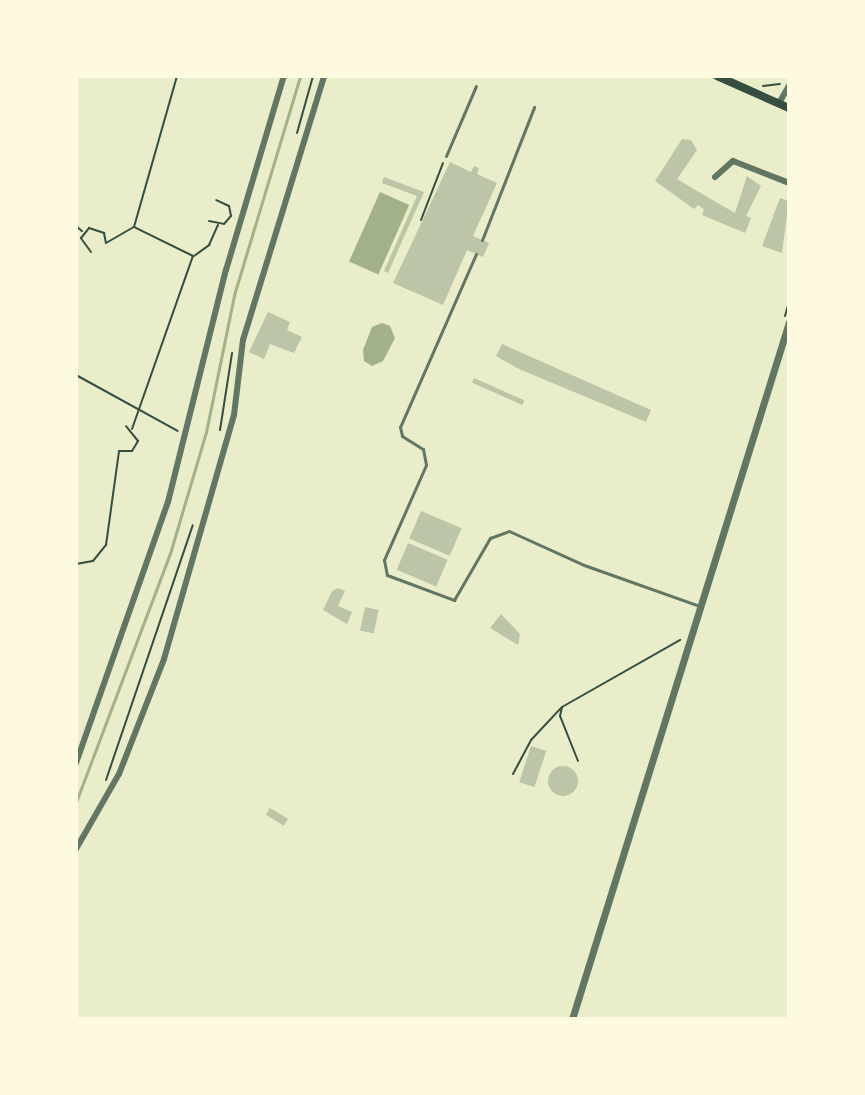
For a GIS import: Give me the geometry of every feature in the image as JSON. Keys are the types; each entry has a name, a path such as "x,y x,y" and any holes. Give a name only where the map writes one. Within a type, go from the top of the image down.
{"main road":[{"path":"717,76 789,110"}],"street":[{"path":"76,763 106,691 186,434 226,270 284,76"},
{"path":"76,849 119,774 164,659 234,415 243,340 324,76"},
{"path":"779,103 789,86"},
{"path":"715,177 733,161 789,183"},
{"path":"572,1019 789,322"}],"lane":[{"path":"446,156 476,86"},
{"path":"482,240 534,107"},
{"path":"476,254 400,427 402,436 423,449 426,465 384,560 387,575 454,600 490,538 509,531 584,565 700,606"}],"path":[{"path":"83,232 99,229 106,243 134,227 177,76"},
{"path":"293,147 313,76"},
{"path":"752,81 772,88 785,78"},
{"path":"421,220 446,156"},
{"path":"209,221 218,225 229,221 231,211 216,200"},
{"path":"132,429 140,414 193,256 209,245 218,225"},
{"path":"76,226 83,232"},
{"path":"134,227 193,256"},
{"path":"83,232 82,245 91,252"},
{"path":"220,434 234,346"},
{"path":"76,375 140,414 186,434"},
{"path":"76,564 93,561 106,545 119,451 132,451 138,441 132,429 126,426"},
{"path":"106,781 197,511"},
{"path":"513,774 531,740 562,707 681,640"},
{"path":"562,707 560,716 578,761"}],"shaded area":[{"path":"380,192 409,205 378,274 349,261"},
{"path":"382,323 390,326 395,338 383,361 372,366 364,361 363,350 372,327"}],"building":[{"path":"682,139 691,140 697,150 677,179 735,213 747,176 761,186 746,216 751,218 745,233 702,215 704,209 698,205 694,209 655,181"},
{"path":"450,162 471,172 474,166 479,168 477,174 497,183 473,236 489,243 483,257 467,250 443,305 393,283"},
{"path":"384,177 424,192 388,273 384,271 417,196 382,183"},
{"path":"780,198 789,201 782,253 762,246"},
{"path":"268,312 290,322 287,330 302,337 294,353 270,344 264,359 249,352"},
{"path":"502,344 651,410 646,422 519,369 496,356"},
{"path":"474,378 524,400 522,405 472,383"},
{"path":"421,511 462,528 450,556 409,539"},
{"path":"408,543 448,560 436,586 397,570"},
{"path":"338,588 345,591 338,606 352,612 347,624 323,610 332,591"},
{"path":"365,607 379,610 374,633 360,630"},
{"path":"501,614 520,634 518,645 490,628"},
{"path":"531,746 546,751 534,787 519,782"},
{"path":"563,766 574,770 578,781 574,792 563,796 552,792 548,781 552,770"},
{"path":"270,808 288,819 284,826 266,815"}],"waterway":[{"path":"76,802 171,550 206,432 234,295 300,76"}]}
